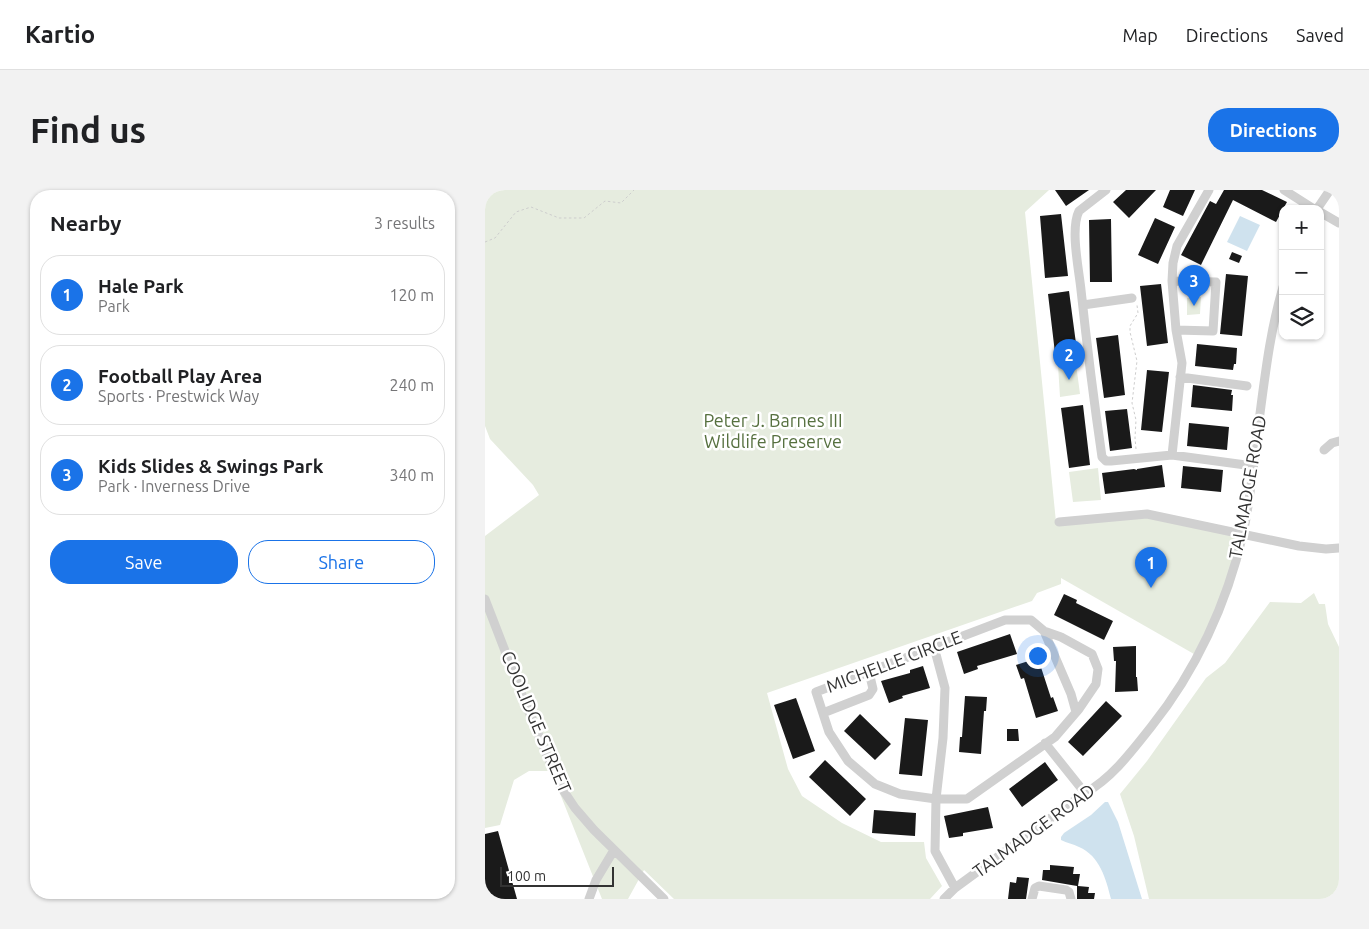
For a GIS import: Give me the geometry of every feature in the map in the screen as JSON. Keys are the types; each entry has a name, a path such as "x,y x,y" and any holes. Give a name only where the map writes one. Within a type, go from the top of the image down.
{"street":[{"path":"1106,190 1079,211 1077,216 1076,242 1102,457 1106,461 1111,461 1172,455 1253,466"},
{"path":"1172,455 1182,363 1176,330 1172,281 1173,263 1177,246 1209,190"},
{"path":"1284,190 1309,205"},
{"path":"1319,205 1329,190"},
{"path":"1324,214 1339,223"},
{"path":"1172,281 1216,282 1213,331 1176,330"},
{"name":"TALMADGE ROAD","path":"944,899 955,888 1085,793 1096,787 1120,764 1161,715 1198,655 1222,603 1243,533 1271,334 1281,295"},
{"path":"1083,305 1132,298"},
{"path":"1180,377 1247,386"},
{"path":"1324,450 1331,443 1339,441"},
{"path":"1059,522 1147,514 1299,546 1326,549 1339,548"},
{"name":"COOLIDGE STREET","path":"485,599 559,784 575,808 594,830 664,899"},
{"name":"MICHELLE CIRCLE","path":"1005,620 1031,620 1044,631 1092,654 1098,669 1095,684 1076,712 1055,737 967,799 937,799 900,794 875,784 848,761 829,732 816,692 934,647 1005,620"},
{"path":"1044,631 1071,694 1076,712"},
{"path":"934,647 945,688 935,851 955,888"},
{"path":"823,713 869,695 873,689 869,672"},
{"path":"1045,744 1085,793"},
{"path":"589,899 595,880 614,850"},
{"path":"1032,899 1035,888 1039,886 1065,890 1069,892 1071,899"},
{"path":"593,888 597,899"}],"path":[{"path":"485,242 495,238 515,212 531,206 559,218 584,218 605,201 621,203 634,190"},
{"path":"1132,298 1136,298 1138,313 1130,326 1130,332 1137,361 1132,403 1136,420 1135,438 1138,458"}],"green space":[{"name":"Peter J. Barnes III Wildlife Preserve","path":"485,190 1049,190 1025,212 1056,522 1136,514 1243,533 1212,620 1194,654 1061,578 1061,584 1037,593 1032,601 767,693 788,769 802,796 842,823 881,842 924,842 926,858 942,886 930,899 674,899 644,870 628,899 602,899 551,771 529,771 514,780 500,825 485,828 485,536 539,495 533,485 490,439 485,426"},
{"path":"1201,297 1200,314 1187,315 1187,298"},
{"path":"1076,364 1080,394 1060,397 1058,365"},
{"path":"1098,468 1101,500 1073,502 1069,472"},
{"path":"1314,593 1319,604 1325,604 1328,624 1339,647 1339,899 1149,899 1134,836 1120,794 1147,761 1206,678 1225,663 1270,602 1301,603"}],"water":[{"path":"1240,216 1260,225 1247,251 1227,242"},
{"path":"1105,802 1108,802 1118,822 1142,899 1111,899 1101,869 1092,856 1079,847 1061,840 1064,833 1091,815"}],"building":[{"path":"1055,190 1089,190 1066,206"},
{"path":"1126,190 1156,190 1129,218 1113,202"},
{"path":"1170,190 1195,190 1183,216 1163,207"},
{"path":"1224,190 1262,190 1287,202 1285,205 1279,205 1279,217 1276,222 1233,200 1201,265 1181,255 1210,201 1216,204"},
{"path":"1061,214 1068,276 1045,278 1040,216"},
{"path":"1155,218 1175,227 1158,264 1138,255"},
{"path":"1111,219 1112,282 1090,282 1089,220"},
{"path":"1232,252 1242,256 1239,263 1229,259"},
{"path":"1226,274 1248,276 1242,336 1220,334"},
{"path":"1161,284 1168,343 1147,346 1140,286"},
{"path":"1069,291 1077,351 1055,353 1048,294"},
{"path":"1118,335 1125,395 1104,398 1096,338"},
{"path":"1197,344 1237,348 1236,364 1234,364 1233,370 1195,366"},
{"path":"1147,370 1169,372 1162,432 1141,430"},
{"path":"1193,385 1232,390 1232,411 1191,407"},
{"path":"1083,405 1090,465 1069,468 1061,408"},
{"path":"1127,409 1132,448 1110,451 1105,411"},
{"path":"1189,423 1229,427 1227,450 1187,446"},
{"path":"1162,465 1165,487 1105,494 1102,473 1137,470"},
{"path":"1183,466 1223,470 1221,492 1181,488"},
{"path":"1064,594 1077,600 1076,603 1113,621 1104,640 1054,615"},
{"path":"1010,634 1017,654 977,666 978,669 964,674 957,652"},
{"path":"1136,646 1138,691 1115,692 1116,661 1114,661 1113,647"},
{"path":"1038,658 1051,698 1053,697 1058,711 1036,718 1024,678 1021,679 1016,665"},
{"path":"923,666 930,688 902,696 903,698 889,703 881,681 910,673 910,670"},
{"path":"965,696 987,697 986,711 984,711 981,754 959,752"},
{"path":"796,698 815,751 793,759 774,705"},
{"path":"1106,701 1122,716 1083,756 1068,742"},
{"path":"860,714 891,744 875,760 844,731"},
{"path":"905,718 928,720 922,776 899,774"},
{"path":"1007,729 1018,729 1019,741 1007,741"},
{"path":"825,760 866,799 850,816 809,777"},
{"path":"1045,762 1058,780 1022,807 1009,789"},
{"path":"988,807 993,828 963,833 963,836 949,838 944,816"},
{"path":"874,810 916,813 915,836 872,833"},
{"path":"498,831 517,899 485,899 485,834"},
{"path":"1050,865 1074,867 1073,874 1080,874 1078,886 1089,887 1088,893 1095,893 1094,899 1077,899 1077,886 1042,880 1043,870 1050,870"},
{"path":"1017,877 1029,878 1026,899 1008,899 1010,882 1016,883"}],"place":[{"name":"Kids Slides & Swings Park","path":"1194,306"},
{"name":"Football Play Area","path":"1069,380"},
{"name":"Hale Park","path":"1151,588"}]}
